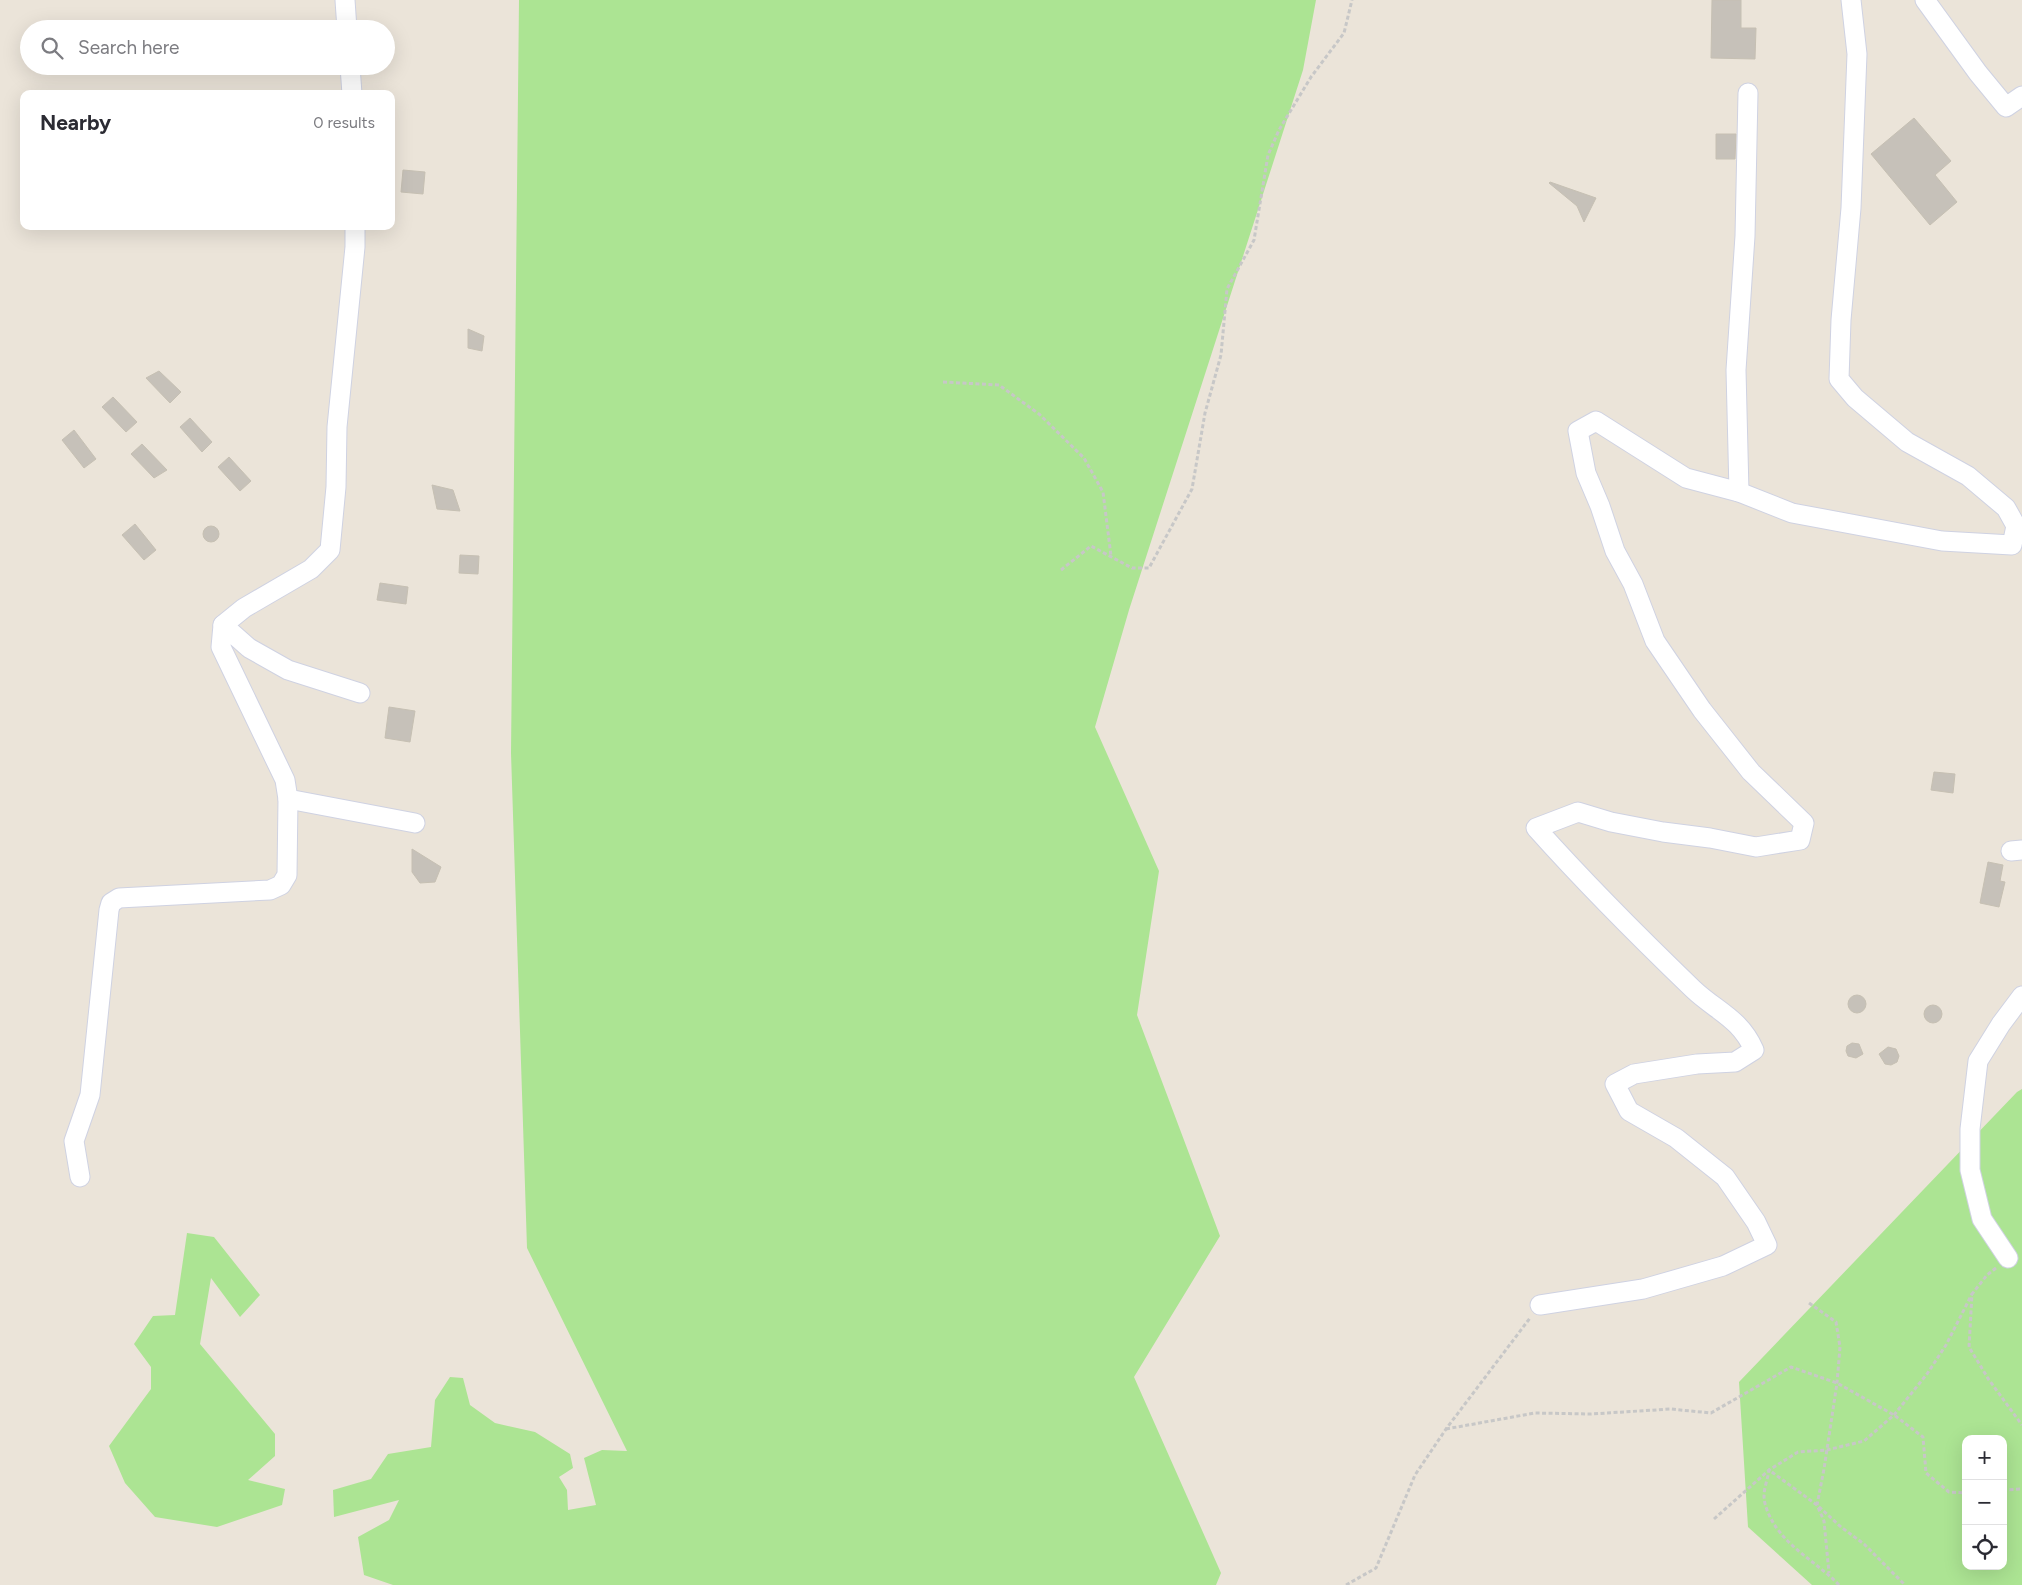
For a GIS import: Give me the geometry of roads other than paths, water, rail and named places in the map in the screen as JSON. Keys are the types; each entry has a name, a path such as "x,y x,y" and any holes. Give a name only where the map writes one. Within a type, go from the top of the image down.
{"street":[{"path":"345,0 346,20"},
{"path":"1540,1305 1643,1289 1723,1266 1766,1245 1756,1222 1725,1177 1676,1138 1629,1111 1615,1084 1634,1074 1697,1064 1735,1062 1754,1050 1748,1036 1727,1015 1695,991 1578,876 1536,828 1578,812 1611,822 1756,847 1800,840 1804,823 1751,772 1702,710 1655,641 1633,584 1616,551 1586,473 1578,431 1596,422 1686,478 1739,492 1792,513 1942,541 2012,545 2016,526 2006,508 1968,476 1907,442 1855,398 1839,379 1841,320 1851,208 1857,54 1851,0"},
{"path":"1925,0 1978,73 2006,107 2022,96"},
{"path":"351,75 352,90"},
{"path":"1739,492 1736,370 1745,236 1748,93"},
{"path":"80,1177 74,1141 90,1095 111,903 119,898 270,890 281,885 286,875 288,799 285,780 221,647 223,625 244,608 312,569 330,550 336,487 336,427 355,230"},
{"path":"223,625 249,648 288,670 360,693"},
{"path":"288,799 415,823"},
{"path":"2008,1258 1982,1219 1970,1170 1970,1129 1978,1061 2001,1024 2022,996"}]}
